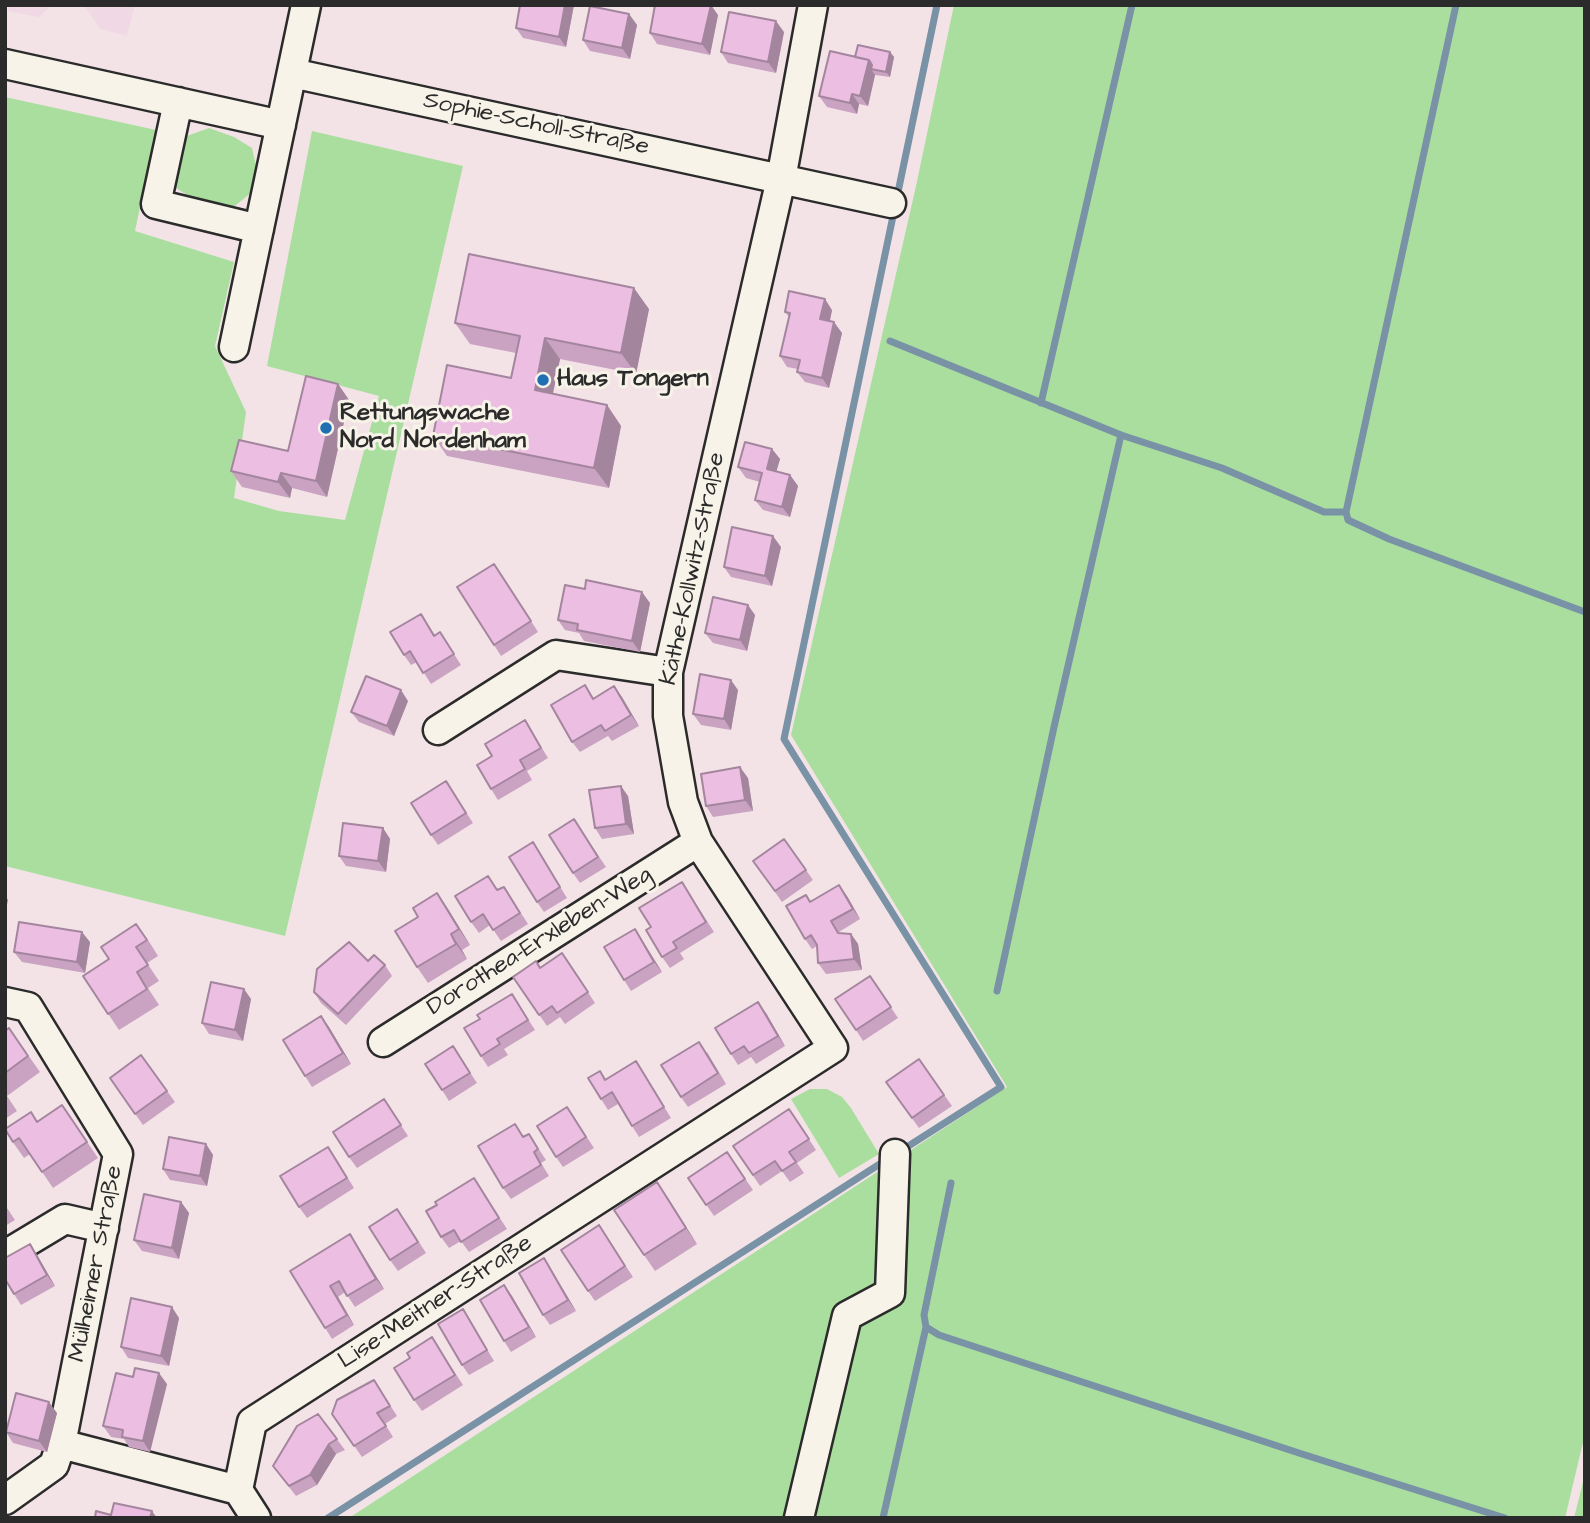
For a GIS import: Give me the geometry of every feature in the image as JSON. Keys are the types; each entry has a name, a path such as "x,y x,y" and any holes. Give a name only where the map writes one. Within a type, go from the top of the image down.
{"street":[{"path":"234,347 306,5"},
{"name":"Käthe-Kollwitz-Straße","path":"804,7 781,179 668,672 668,716 683,802 698,842 832,1048"},
{"path":"5,64 281,125"},
{"name":"Sophie-Scholl-Straße","path":"292,73 891,203"},
{"path":"178,102 156,204 258,229"},
{"path":"438,730 556,655 668,672"},
{"name":"Dorothea-Erxleben-Weg","path":"383,1042 698,842"},
{"name":"Mülheimer Straße","path":"5,1002 28,1007 118,1154 61,1444 54,1465 5,1500"},
{"name":"Lise-Meitner-Straße","path":"238,1490 252,1422 832,1048"},
{"path":"799,1518 847,1316 890,1293 895,1154"},
{"path":"5,1255 65,1219 104,1228"},
{"path":"61,1444 238,1490 256,1518"}],"shaded area":[{"path":"9,5 52,5 39,17 8,11"},
{"path":"84,5 135,5 127,36 100,29"}],"green space":[{"path":"954,5 1585,5 1585,1434 1565,1518 349,1518 1007,1087 791,735 916,186"},
{"path":"5,97 156,130 135,231 234,262 215,346 246,412 234,498 279,511 345,520 379,396 267,366 312,131 463,166 285,936 5,866"},
{"path":"209,128 234,137 252,148 257,170 252,192 231,209 203,205 176,188 170,162 184,137"},
{"path":"810,1089 827,1089 842,1097 879,1154 839,1178 791,1099"},
{"path":"1585,1474 1585,1518 1574,1518"}],"building":[{"path":"520,5 565,5 559,37 516,28"},
{"path":"655,5 711,5 702,44 650,33"},
{"path":"590,6 629,14 622,48 583,40"},
{"path":"729,12 776,21 768,62 721,52"},
{"path":"858,45 890,52 886,72 871,69 869,60 855,57"},
{"path":"830,51 869,60 860,96 852,94 850,103 819,96"},
{"name":"Haus Tongern","path":"469,254 634,288 621,353 545,338 535,390 607,405 594,468 433,436 447,365 511,378 520,336 455,323"},
{"path":"789,291 825,299 820,319 834,322 822,378 797,372 800,360 780,356 790,313 785,312"},
{"path":"306,376 338,384 316,481 281,473 278,482 231,471 239,440 288,451"},
{"path":"745,442 772,449 767,469 790,475 782,507 755,500 762,473 738,467"},
{"path":"732,527 773,536 765,576 724,567"},
{"path":"494,564 531,621 494,645 457,587"},
{"path":"586,580 642,592 632,641 577,630 578,624 558,620 565,585 585,589"},
{"path":"713,597 748,605 740,640 705,633"},
{"path":"421,614 434,636 440,632 454,654 423,673 410,651 404,655 390,632"},
{"path":"700,674 731,680 724,719 693,714"},
{"path":"366,676 401,690 387,726 351,712"},
{"path":"585,685 593,699 614,686 631,715 605,731 601,725 572,742 551,705"},
{"path":"525,720 541,748 520,760 525,769 491,789 477,765 492,756 485,744"},
{"path":"740,767 745,800 706,806 701,774"},
{"path":"446,781 466,813 431,835 411,803"},
{"path":"621,786 626,824 595,828 589,790"},
{"path":"574,819 598,857 573,873 549,835"},
{"path":"343,823 383,828 378,861 339,856"},
{"path":"784,839 806,870 775,891 753,861"},
{"path":"533,842 560,887 537,902 509,857"},
{"path":"488,876 497,890 504,887 520,913 493,930 483,914 471,922 455,896"},
{"path":"682,882 706,922 673,942 677,948 662,957 646,930 651,927 639,908"},
{"path":"839,885 853,909 831,921 838,933 851,934 854,959 818,963 817,945 811,935 805,939 786,906 806,895 810,902"},
{"path":"437,893 459,929 451,934 456,944 417,967 395,931 418,917 413,908"},
{"path":"19,922 82,932 77,962 14,952"},
{"path":"136,924 147,940 136,947 148,965 137,972 147,989 108,1014 83,976 109,959 101,947"},
{"path":"635,929 654,962 624,980 604,947"},
{"path":"349,942 368,961 374,955 385,965 338,1014 314,992 317,969"},
{"path":"562,953 588,992 557,1013 552,1006 539,1015 513,977 536,961 540,968"},
{"path":"870,976 891,1007 856,1030 835,999"},
{"path":"211,982 244,989 235,1030 202,1023"},
{"path":"512,994 528,1020 497,1039 500,1044 481,1056 464,1028 480,1019 477,1015"},
{"path":"758,1002 778,1036 749,1053 744,1046 731,1054 715,1028"},
{"path":"321,1016 343,1053 305,1076 283,1040"},
{"path":"9,1028 28,1056 5,1073 5,1031"},
{"path":"699,1042 718,1073 681,1097 661,1065"},
{"path":"453,1046 470,1073 442,1090 425,1064"},
{"path":"141,1055 167,1091 135,1114 110,1078"},
{"path":"919,1059 944,1095 912,1118 886,1082"},
{"path":"636,1061 664,1107 632,1126 612,1092 601,1099 588,1078 600,1071 605,1080"},
{"path":"384,1099 401,1125 349,1157 333,1132"},
{"path":"62,1105 87,1142 42,1172 19,1138 13,1142 5,1129 31,1112 37,1122"},
{"path":"567,1107 586,1137 556,1157 537,1126"},
{"path":"789,1109 809,1139 789,1152 796,1162 782,1171 775,1161 753,1175 733,1146"},
{"path":"515,1124 523,1137 529,1134 538,1149 534,1152 541,1165 503,1188 478,1146"},
{"path":"169,1137 206,1144 200,1176 163,1169"},
{"path":"328,1147 347,1178 299,1207 280,1176"},
{"path":"727,1152 745,1179 706,1205 688,1178"},
{"path":"474,1178 499,1218 461,1242 454,1230 441,1237 426,1211 437,1205 435,1202"},
{"path":"657,1182 686,1228 644,1255 614,1210"},
{"path":"144,1194 181,1202 172,1248 134,1240"},
{"path":"397,1209 418,1242 390,1260 369,1227"},
{"path":"599,1225 625,1266 588,1291 561,1250"},
{"path":"350,1234 376,1279 347,1296 339,1281 330,1286 347,1315 325,1328 290,1271"},
{"path":"30,1244 47,1275 14,1294 5,1279 5,1258"},
{"path":"544,1258 568,1300 543,1315 519,1273"},
{"path":"504,1285 529,1327 504,1341 480,1300"},
{"path":"131,1298 172,1307 161,1356 121,1347"},
{"path":"463,1309 487,1350 462,1365 438,1324"},
{"path":"432,1337 455,1375 414,1400 394,1368 410,1358 407,1353"},
{"path":"135,1368 159,1373 143,1441 122,1437 123,1430 103,1426 116,1373 133,1377"},
{"path":"374,1380 390,1406 377,1413 386,1426 354,1446 332,1414 337,1400"},
{"path":"16,1393 49,1402 39,1441 6,1432"},
{"path":"318,1414 337,1439 329,1444 310,1475 289,1486 273,1466 297,1426"},
{"path":"114,1503 152,1511 150,1518 95,1518 96,1511 111,1515"}],"waterway":[{"path":"899,1152 1001,1087 784,739 937,5"},
{"path":"1041,403 1132,5"},
{"path":"1456,5 1346,512 1348,520 1389,539 1585,612"},
{"path":"890,341 1121,435 1222,468 1324,512 1346,512"},
{"path":"997,991 1121,435"},
{"path":"328,1518 886,1160"},
{"path":"951,1183 924,1315 926,1327 939,1335 1505,1518"},
{"path":"883,1518 926,1327"}],"place":[{"name":"Haus Tongern","path":"543,380"},
{"name":"Rettungswache Nord Nordenham","path":"326,428"}]}
